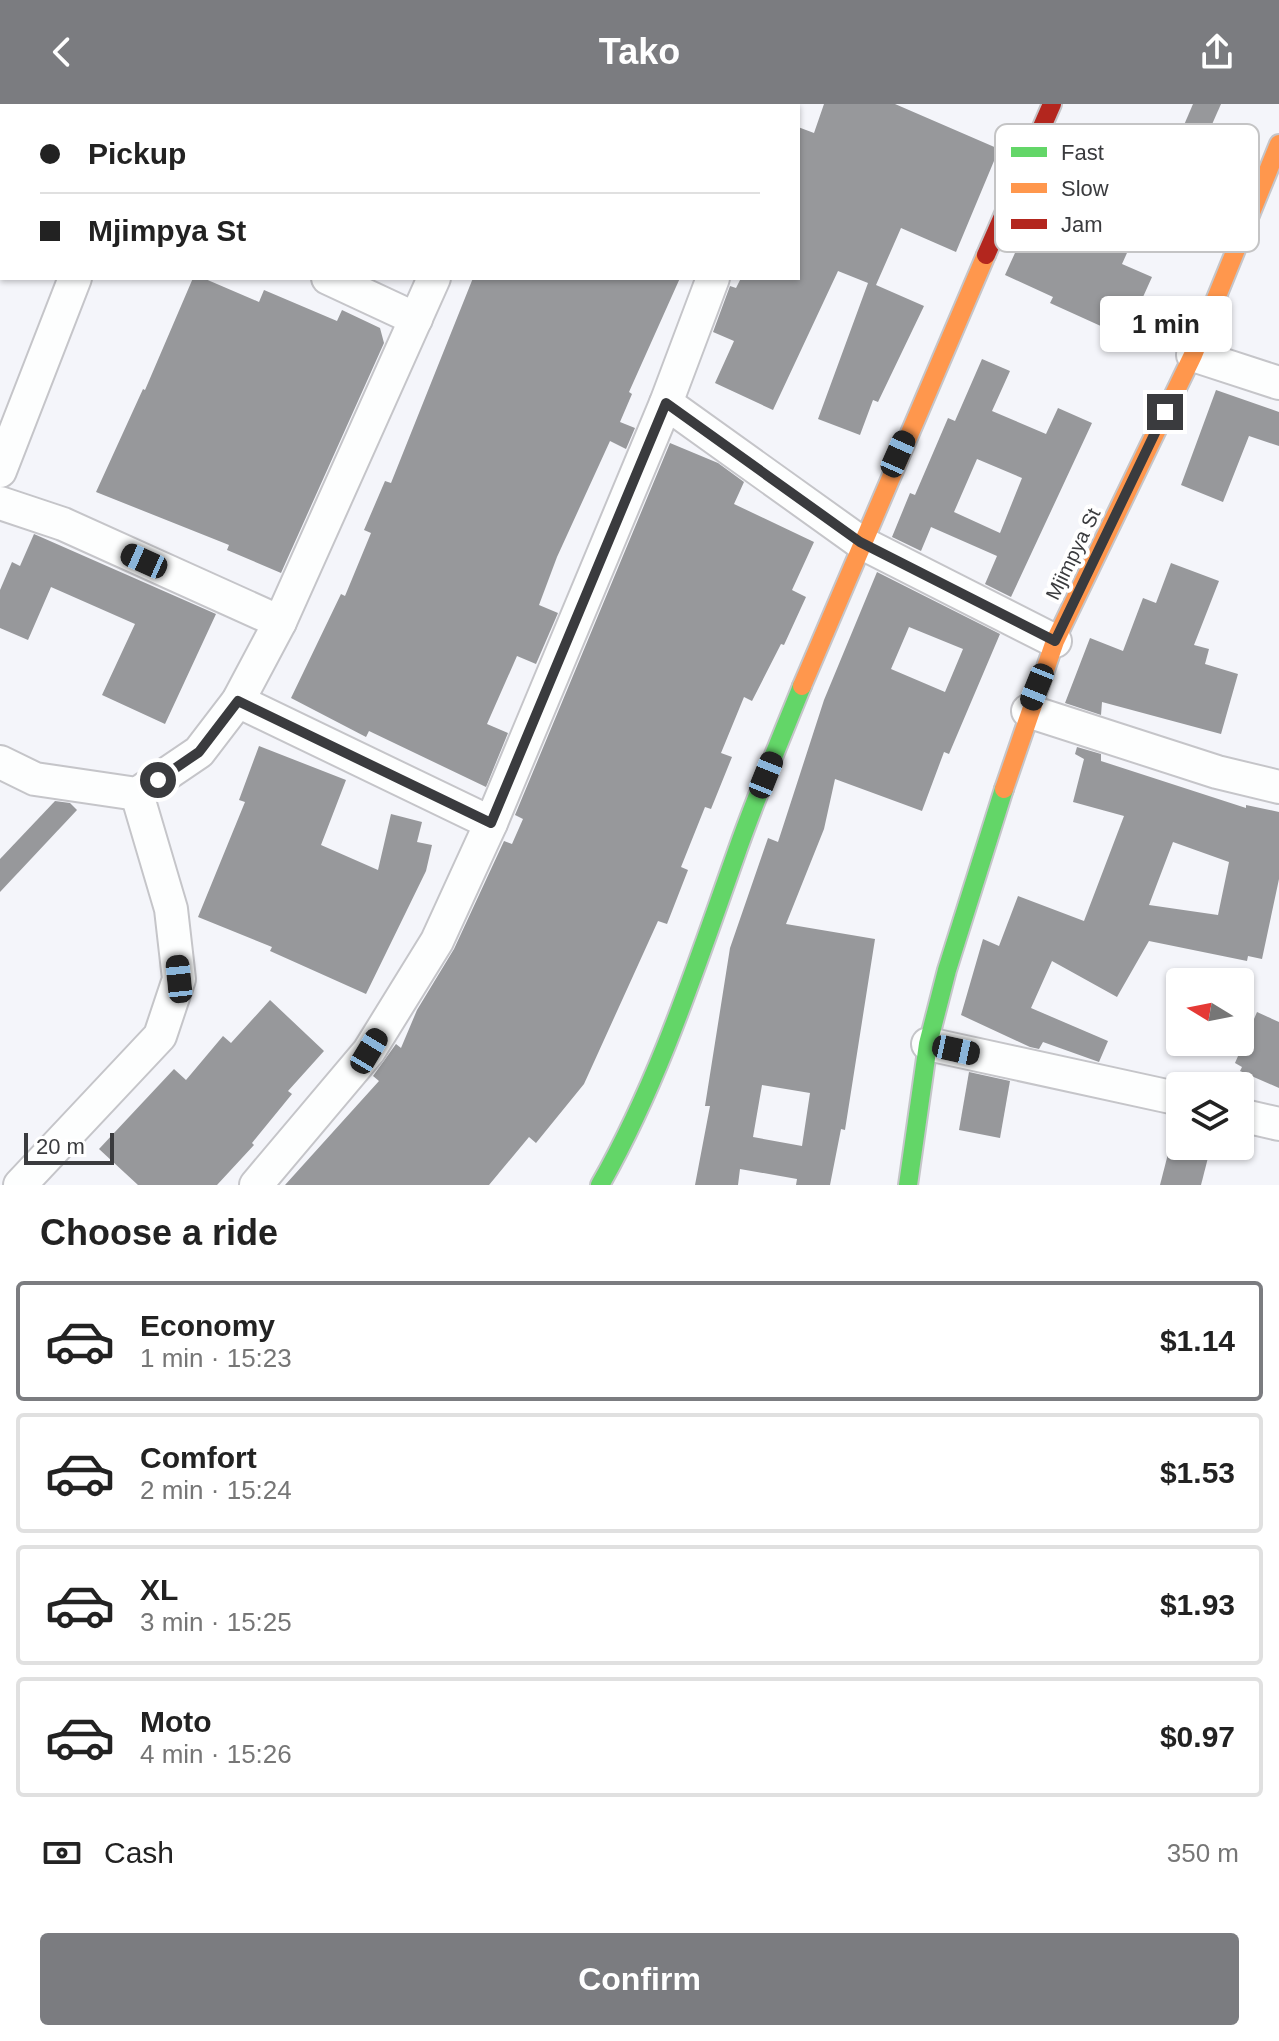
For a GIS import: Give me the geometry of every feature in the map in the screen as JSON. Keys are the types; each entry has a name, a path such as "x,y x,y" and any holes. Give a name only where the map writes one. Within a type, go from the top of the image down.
{"street":[{"path":"1043,124 1052,104"},
{"name":"Mjimpya St","path":"1259,193 1279,144"},
{"path":"600,1185 634,1131 663,1059 731,863 860,542 995,234"},
{"name":"Mjimpya St","path":"908,1185 928,1044 1028,711 1055,641 1193,355 1235,252"},
{"path":"0,471 74,280"},
{"path":"332,280 416,319"},
{"path":"0,762 35,779 137,794 199,752 238,701 280,622 433,280"},
{"path":"256,1185 369,1051 437,941 491,823 666,403 712,280"},
{"path":"1193,355 1279,383"},
{"path":"666,403 860,542 1055,641"},
{"path":"0,503 63,524 280,622"},
{"path":"238,701 491,823"},
{"path":"1028,711 1217,772 1279,787"},
{"path":"20,1185 160,1036 179,979 171,909 137,794"},
{"path":"928,1044 1166,1096"},
{"path":"1254,1118 1279,1124"}],"building":[{"path":"824,104 895,104 995,147 995,159 956,252 901,228 876,285 924,306 878,402 873,400 860,435 818,419 868,283 838,271 773,410 715,383 734,341 713,332 730,286 736,288 740,280 800,280 800,128 814,133"},
{"path":"1193,104 1221,104 1212,124 1184,124"},
{"path":"1015,252 1127,252 1122,264 1152,277 1125,337 1050,303 1053,297 1005,275"},
{"path":"192,280 208,280 259,302 264,290 337,321 342,310 380,328 384,343 281,573 227,550 229,545 96,492 145,390"},
{"path":"472,280 679,280 629,392 632,394 620,422 635,428 626,449 610,441 557,557 539,605 558,613 536,664 517,656 487,724 508,733 486,787 369,731 366,737 291,698 341,594 345,596 371,533 364,530 385,481 391,483"},
{"path":"982,359 1010,371 992,411 1046,434 1058,408 1092,423 1011,597 985,584 997,556 931,527 921,551 892,537 910,493 915,495 948,418 955,421","holes":["977,459 1022,478 1000,533 954,512"]},
{"path":"1216,390 1279,412 1279,446 1249,436 1223,502 1181,485"},
{"path":"670,443 718,463 744,482 734,504 814,542 792,590 806,597 784,645 781,644 752,701 744,697 721,753 732,757 711,809 705,807 681,867 688,870 667,924 658,921 584,1084 536,1143 529,1137 489,1185 285,1185 379,1081 373,1076 396,1044 401,1048 417,1010 454,949 504,841 512,844 523,819 515,815"},
{"path":"34,534 216,614 165,724 102,695 135,624 51,587 28,640 0,628 0,590 12,562 20,566"},
{"path":"1171,563 1219,581 1194,645 1209,649 1205,664 1238,674 1221,734 1102,702 1101,715 1065,703 1090,638 1123,651 1143,598 1156,603"},
{"path":"877,572 1000,634 949,754 944,752 922,811 835,779 824,829 786,924 875,939 845,1130 841,1129 830,1185 796,1185 797,1179 740,1169 738,1185 695,1185 710,1106 705,1106 730,948 768,838 778,842 824,700","holes":["909,627 963,649 945,692 891,669","762,1085 810,1093 802,1146 753,1137"]},
{"path":"259,746 346,780 321,845 378,870 391,814 422,822 417,842 432,845 426,871 366,994 270,951 272,947 198,917 245,802 239,800"},
{"path":"1077,747 1101,754 1101,761 1246,808 1246,805 1279,812 1279,879 1262,959 1248,956 1247,961 1149,941 1117,997 1052,961 1031,1008 1108,1041 1099,1062 1043,1042 1039,1049 1030,1047 961,1015 983,939 999,946 1018,896 1084,921 1124,816 1073,802 1084,759 1075,754","holes":["1173,842 1229,862 1218,915 1149,905"]},
{"path":"55,801 70,803 77,810 0,892 0,859"},
{"path":"270,1000 324,1051 288,1091 292,1094 252,1143 254,1145 217,1185 138,1185 99,1149 174,1069 186,1080 223,1036 231,1043"},
{"path":"1257,1012 1279,1022 1279,1088 1254,1077 1254,1072 1240,1071 1242,1067 1235,1063 1238,1056 1254,1056 1254,1019"},
{"path":"969,1072 1010,1081 1000,1138 959,1130"},
{"path":"1166,1160 1207,1160 1201,1185 1160,1185"}],"traffic: fast":[{"path":"600,1185 658,1065 802,686"},
{"path":"908,1185 928,1044 947,970 1004,789"}],"traffic: slow":[{"path":"1259,193 1279,144"},
{"path":"1004,789 1055,641 1193,355 1235,252"},
{"path":"802,686 986,255"}],"traffic: jam":[{"path":"1043,124 1052,104"},
{"path":"986,255 995,234"}],"route":[{"path":"158,780 199,752 238,701 491,823 666,403 860,542 1055,641 1165,412"}]}
